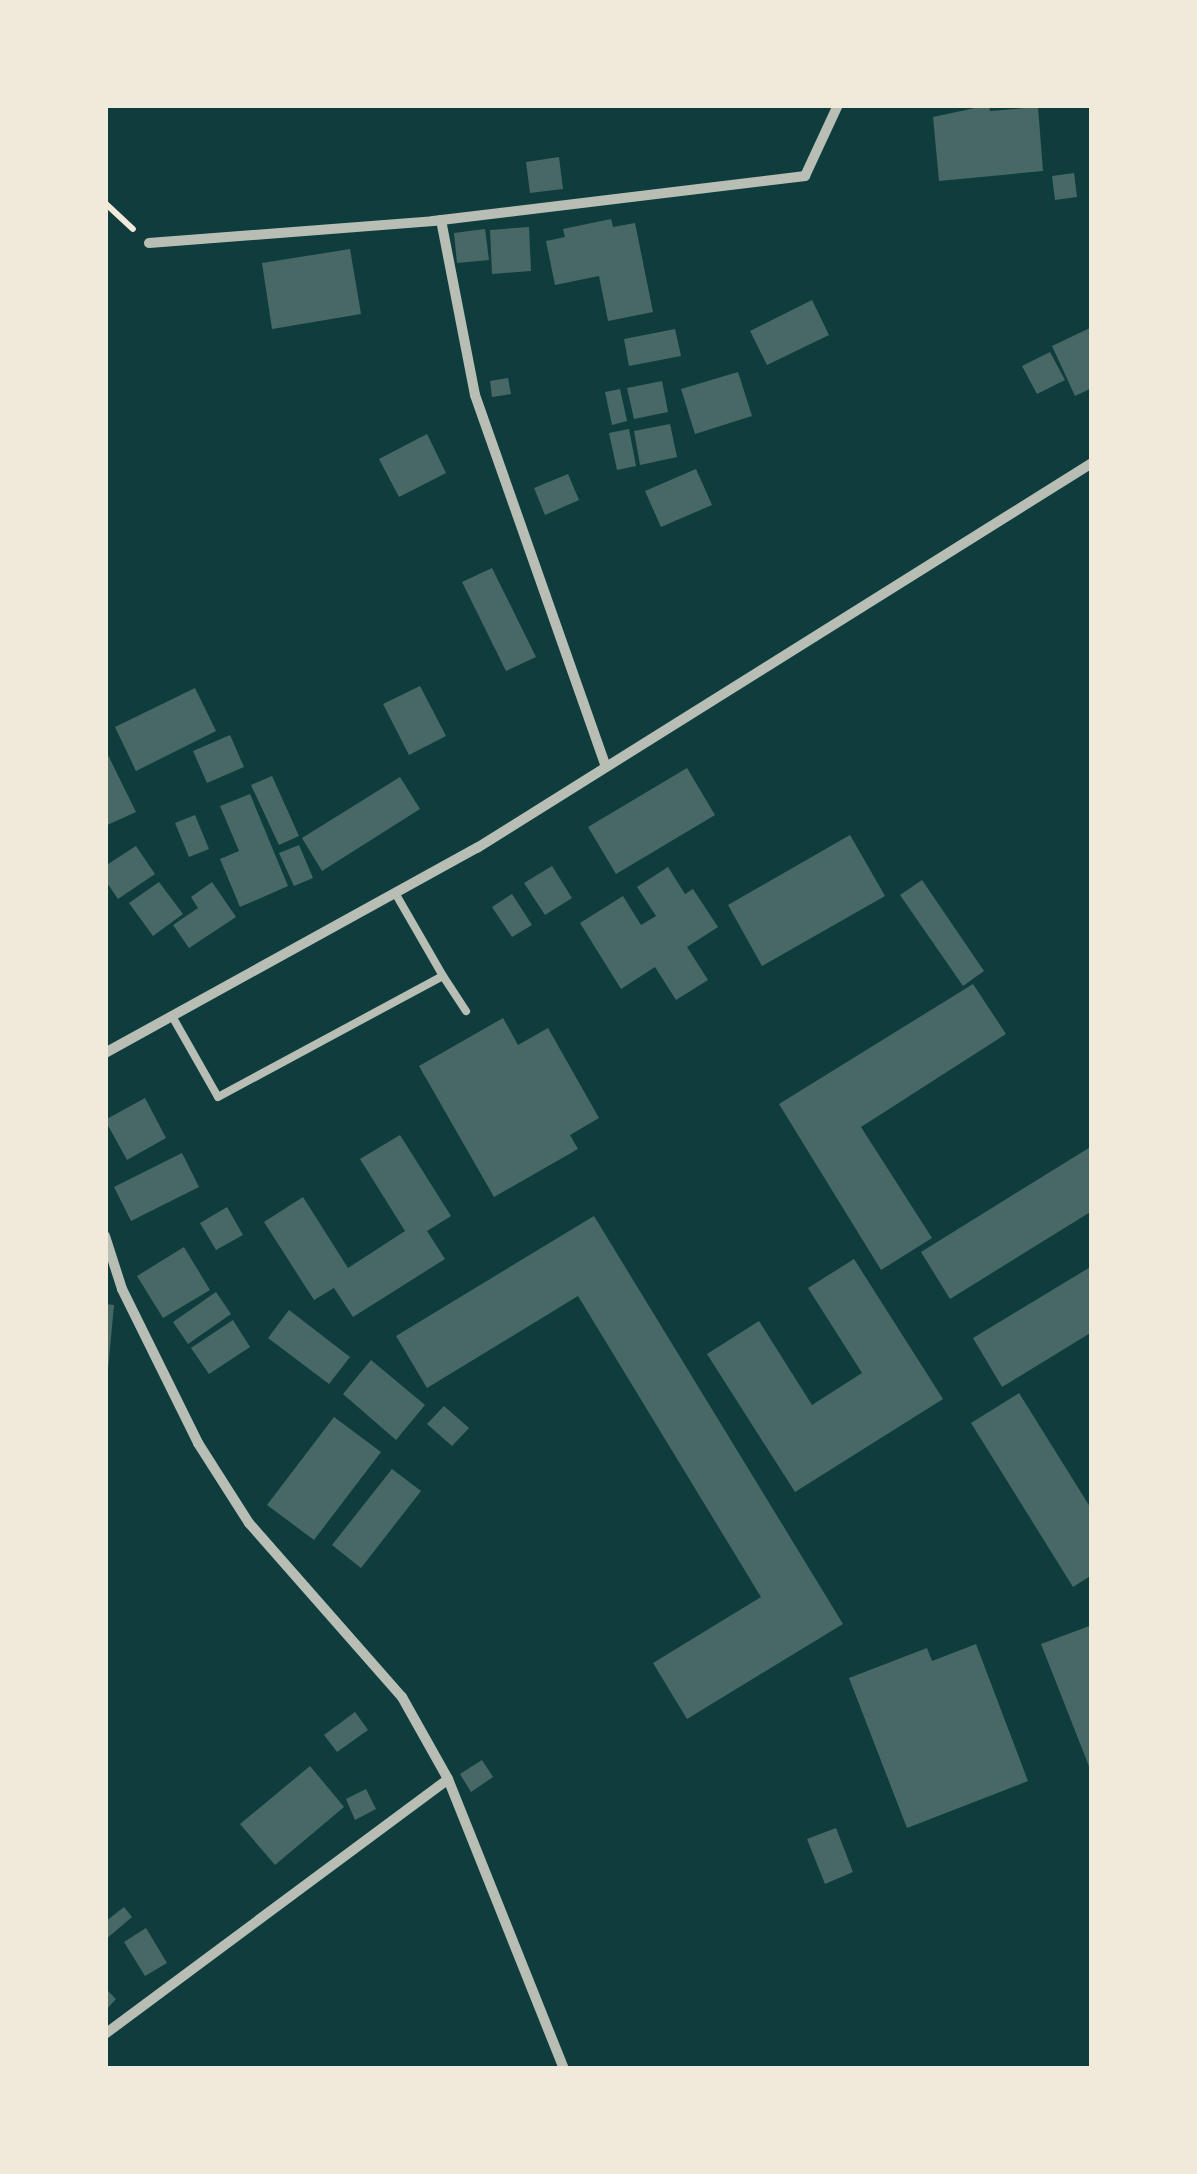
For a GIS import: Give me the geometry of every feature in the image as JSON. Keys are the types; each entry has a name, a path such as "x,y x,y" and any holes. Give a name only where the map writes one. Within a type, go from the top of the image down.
{"street":[{"path":"149,243 441,220 805,176 838,105"},
{"path":"441,220 475,396 606,766"},
{"path":"105,1053 395,893 1092,463"},
{"path":"105,1236 122,1289 198,1443 249,1523 402,1697 448,1779 564,2069"},
{"path":"105,2034 448,1779"}],"lane":[{"path":"395,893 466,1011"},
{"path":"172,1016 218,1097 443,976"}],"path":[{"path":"105,203 149,243"}],"building":[{"path":"989,105 990,111 1038,107 1043,171 939,181 933,117"},
{"path":"559,157 563,189 530,193 526,162"},
{"path":"1074,173 1077,197 1055,200 1052,176"},
{"path":"611,219 613,227 635,223 653,312 608,321 599,276 555,285 546,241 565,237 563,229"},
{"path":"529,227 531,271 492,274 490,230"},
{"path":"485,229 489,260 457,263 454,233"},
{"path":"350,249 361,314 272,329 262,263"},
{"path":"812,300 829,335 767,365 750,331"},
{"path":"1092,327 1092,388 1075,396 1052,346"},
{"path":"675,329 681,356 629,366 624,339"},
{"path":"1050,352 1065,380 1037,394 1022,366"},
{"path":"738,372 752,416 695,434 681,389"},
{"path":"508,378 511,394 492,397 490,381"},
{"path":"662,381 668,412 634,419 627,388"},
{"path":"620,389 627,421 612,425 605,392"},
{"path":"670,424 677,457 640,465 634,431"},
{"path":"629,429 636,466 617,470 609,433"},
{"path":"427,434 446,473 399,497 379,459"},
{"path":"696,469 712,505 661,527 645,491"},
{"path":"568,474 579,500 545,515 534,488"},
{"path":"492,568 536,657 506,671 462,582"},
{"path":"420,686 446,736 409,755 383,704"},
{"path":"195,688 216,731 136,771 115,727"},
{"path":"230,735 244,767 207,783 193,751"},
{"path":"105,749 136,812 105,826"},
{"path":"687,768 715,815 616,874 588,827"},
{"path":"272,776 299,836 279,845 251,785"},
{"path":"400,777 420,809 322,871 302,838"},
{"path":"250,794 288,886 240,907 220,859 239,851 220,806"},
{"path":"195,815 209,849 189,857 175,823"},
{"path":"850,835 885,896 762,966 728,905"},
{"path":"299,845 313,878 294,886 279,853"},
{"path":"136,846 155,874 118,899 105,880 105,866"},
{"path":"552,866 572,898 545,915 524,883"},
{"path":"668,867 685,894 693,889 718,927 687,947 708,980 676,1000 655,967 621,989 580,923 623,896 641,925 656,916 637,887"},
{"path":"922,880 984,971 963,986 900,895"},
{"path":"159,882 183,914 153,936 129,903"},
{"path":"212,882 236,917 189,948 173,925 198,908 191,897"},
{"path":"512,894 532,925 512,937 492,907"},
{"path":"973,984 1006,1034 861,1127 932,1238 881,1270 779,1104"},
{"path":"503,1018 518,1045 548,1028 599,1118 570,1135 578,1149 494,1197 419,1066"},
{"path":"145,1098 166,1138 127,1160 105,1120"},
{"path":"400,1135 451,1216 427,1231 445,1259 353,1317 334,1288 314,1300 264,1222 303,1197 348,1268 405,1231 360,1159"},
{"path":"1092,1146 1092,1211 950,1299 921,1252"},
{"path":"182,1153 199,1187 131,1221 114,1187"},
{"path":"227,1207 243,1235 216,1250 200,1223"},
{"path":"594,1216 843,1624 687,1719 653,1663 761,1597 578,1296 427,1388 396,1336"},
{"path":"184,1247 210,1290 163,1318 137,1276"},
{"path":"854,1259 943,1399 795,1492 707,1354 759,1321 812,1405 862,1373 808,1288"},
{"path":"1092,1266 1092,1332 1002,1387 973,1338"},
{"path":"216,1292 231,1314 188,1344 173,1322"},
{"path":"105,1304 114,1305 108,1369 105,1369"},
{"path":"289,1310 350,1357 329,1384 268,1338"},
{"path":"233,1320 250,1347 209,1374 191,1348"},
{"path":"371,1360 425,1405 396,1440 343,1394"},
{"path":"1019,1393 1092,1510 1092,1575 1073,1587 971,1423"},
{"path":"444,1406 469,1428 452,1446 427,1424"},
{"path":"334,1417 381,1452 314,1540 267,1505"},
{"path":"392,1469 421,1491 361,1568 332,1545"},
{"path":"1092,1625 1092,1774 1041,1644"},
{"path":"976,1644 1028,1781 907,1828 849,1678 927,1648 932,1661"},
{"path":"355,1712 368,1730 337,1752 324,1735"},
{"path":"482,1760 493,1777 471,1792 460,1774"},
{"path":"310,1766 344,1807 275,1865 240,1824"},
{"path":"366,1789 376,1809 355,1820 346,1799"},
{"path":"836,1828 853,1872 825,1884 807,1839"},
{"path":"124,1907 132,1917 105,1940 105,1922"},
{"path":"146,1928 167,1963 145,1976 124,1942"},
{"path":"105,1988 116,1999 105,2011"}]}
